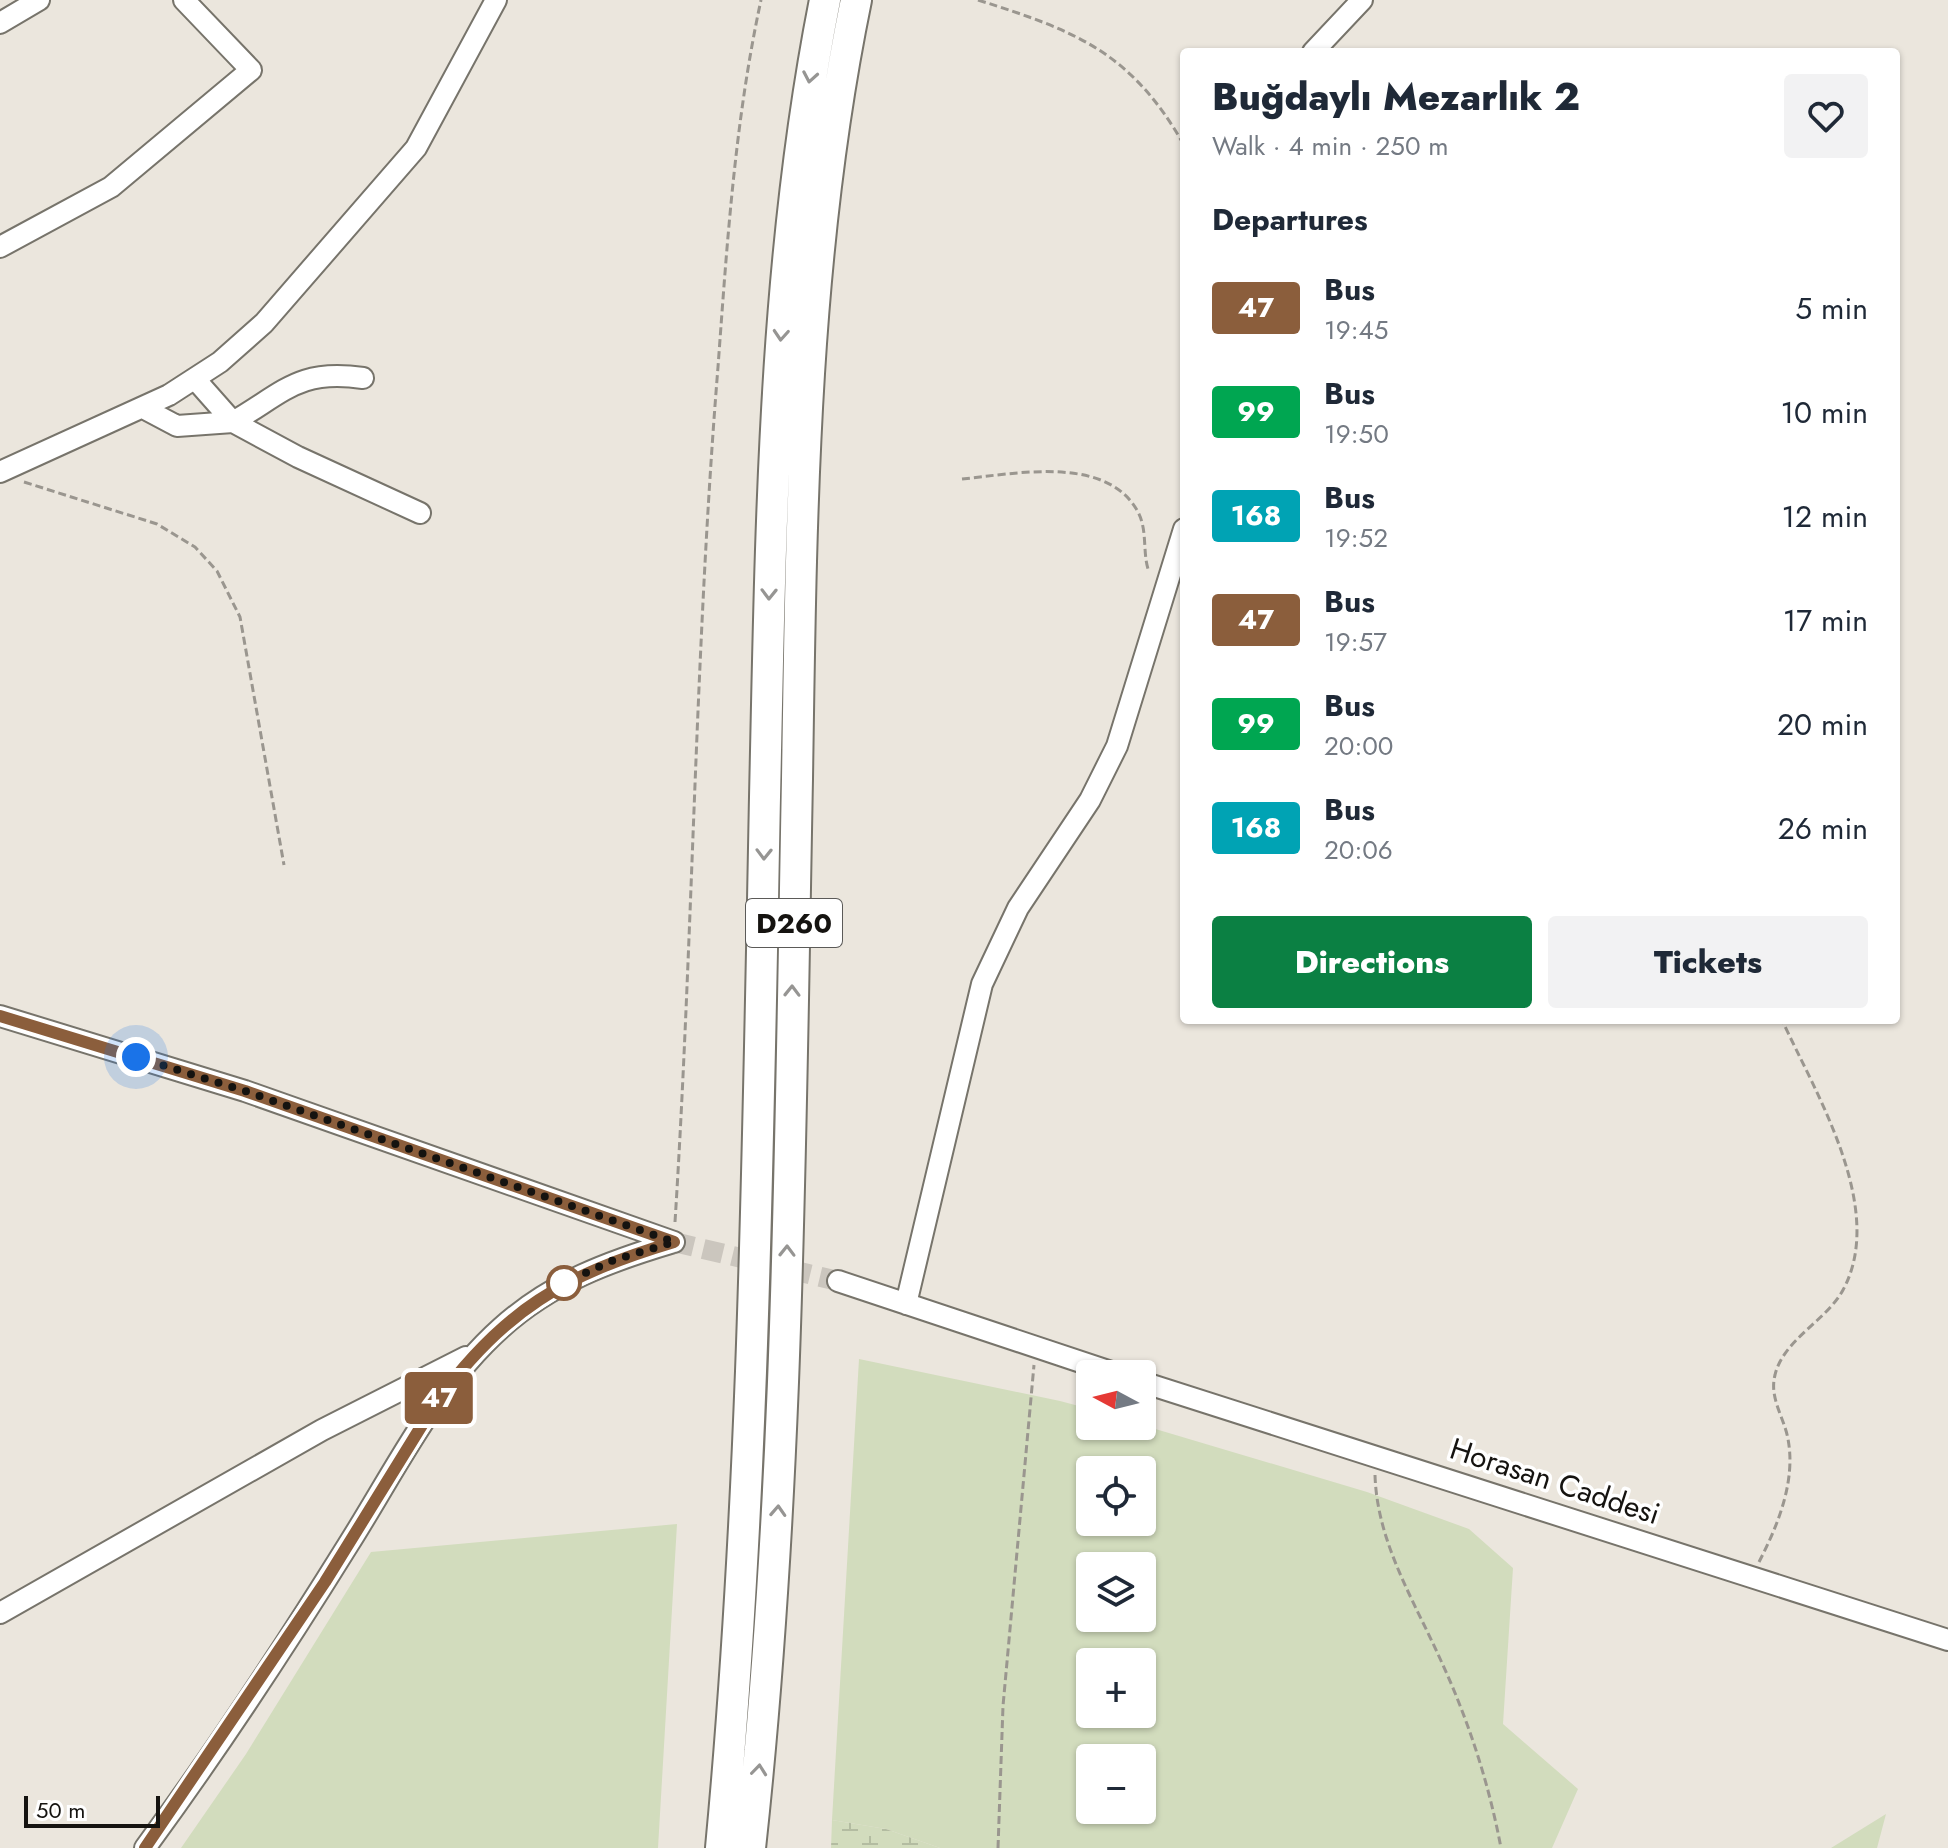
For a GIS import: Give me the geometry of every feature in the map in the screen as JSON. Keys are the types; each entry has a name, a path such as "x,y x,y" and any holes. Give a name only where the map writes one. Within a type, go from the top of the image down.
{"highway":[{"name":"D260","path":"721,1848 737,1677 755,1328 770,540 777,387 795,181 825,0"},
{"name":"D260","path":"750,1848 778,1514 807,392 825,179 856,0"}],"street":[{"path":"0,247 111,187 251,70 184,0"},
{"path":"7,476 195,379 264,323 416,148 496,0"},
{"path":"1317,48 1362,0"},
{"path":"0,23 36,1"},
{"path":"143,408 177,426 233,422 301,379 330,373 363,378"},
{"path":"195,379 233,422 298,457 420,513"},
{"path":"906,1304 982,984 1018,908 1104,774 1129,715 1180,543"},
{"path":"0,1016 245,1091 674,1242"},
{"path":"145,1848 317,1595 435,1404 477,1351 521,1311 564,1283 614,1260 674,1242"},
{"path":"838,1281 1076,1360"},
{"path":"0,1613 322,1430 477,1351"},
{"name":"Horasan Caddesi","path":"1156,1386 1948,1640"}],"path":[{"path":"674,1242 690,956 709,478 745,75 761,0"},
{"path":"978,0 1055,25 1100,49 1132,73 1153,95 1180,139"},
{"path":"962,479 1052,470 1083,475 1110,487 1138,511 1148,570 1167,589"},
{"path":"7,476 157,524 195,547 217,571 240,617 284,865"},
{"path":"1753,1576 1774,1528 1790,1472 1788,1440 1775,1399 1774,1376 1785,1354 1837,1300 1849,1277 1855,1249 1854,1201 1846,1161 1784,1024"},
{"path":"998,1848 1003,1706 1035,1347"},
{"path":"1376,1456 1375,1493 1382,1528 1459,1702 1486,1785 1501,1848"}],"green space":[{"path":"859,1359 1076,1405 1076,1440 1156,1440 1156,1429 1367,1492 1469,1529 1513,1568 1503,1724 1578,1789 1552,1848 940,1848 886,1829 832,1820"},
{"path":"677,1524 658,1848 181,1848 246,1754 371,1552"},
{"path":"1886,1814 1877,1848 1831,1848"},
{"path":"832,1820 886,1829 940,1848 831,1848"}],"tunnel":[{"path":"674,1242 838,1281"}],"bus line":[{"name":"47","path":"0,1016 245,1091 674,1242 614,1260 564,1283 521,1311 477,1351 435,1404 268,1670 145,1848"}],"route":[{"path":"136,1057 245,1091 674,1242 614,1260 564,1283"}]}
